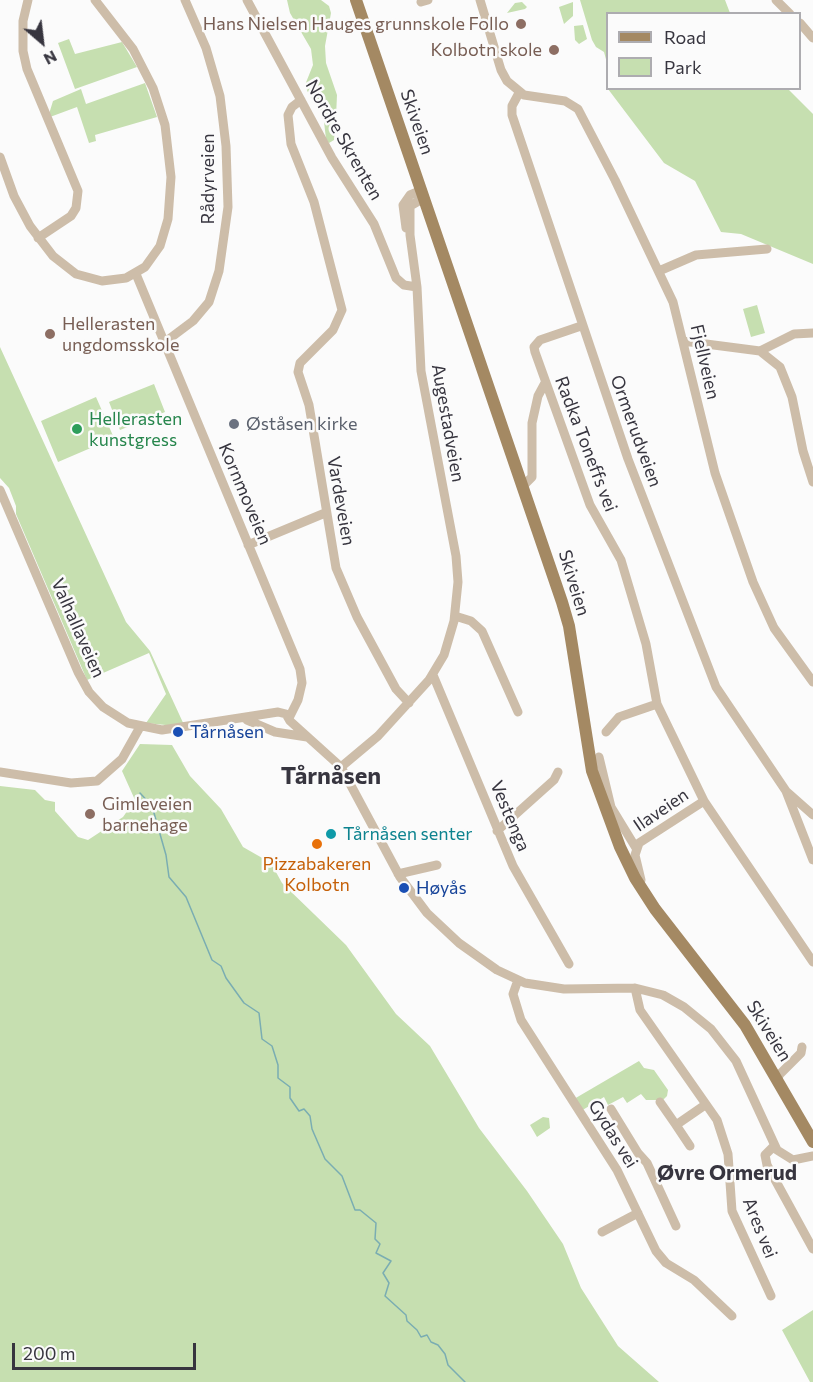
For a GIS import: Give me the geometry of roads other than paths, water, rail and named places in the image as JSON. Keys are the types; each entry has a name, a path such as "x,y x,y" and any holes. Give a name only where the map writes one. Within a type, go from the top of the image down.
{"main road":[{"name":"Skiveien","path":"356,0 569,626 592,771 620,847 639,884 733,1008 811,1135"}],"street":[{"path":"28,0 22,21 23,51 27,69 78,191 76,208 71,216 38,238"},
{"path":"0,157 19,206 38,238 63,265 80,276 108,281 136,274 145,267 160,246 168,219 171,177 165,125 153,88 139,59 113,20 95,0"},
{"name":"Rådyrveien","path":"165,342 193,321 208,302 219,271 228,207 226,146 220,96 206,48 185,0"},
{"name":"Nordre Skrenten","path":"248,0 332,158 374,224 396,278 404,285 417,287"},
{"path":"480,0 501,70 519,93"},
{"path":"776,0 788,12"},
{"path":"801,25 813,38"},
{"name":"Fjellveien","path":"519,93 535,99 565,101 580,112 674,302 707,442 742,554 774,628 809,669 813,682"},
{"name":"Ormerudveien","path":"519,93 512,106 512,115 581,326 628,459 714,681 729,709 786,791 813,860"},
{"name":"Vardeveien","path":"301,100 292,107 288,115 291,144 309,185 342,303 340,317 333,330 298,368 309,405 325,513 342,586 396,689 409,703"},
{"name":"Augestadveien","path":"341,767 366,748 433,675 444,655 455,616 458,582 456,556 421,371 417,287 410,235 410,206 423,194"},
{"path":"659,271 696,255 767,249"},
{"name":"Kornmoveien","path":"136,274 300,669 299,694 283,716 284,732"},
{"name":"Radka Toneffs vei","path":"581,326 536,343 535,352 590,505 621,560 646,644 657,704 704,801 813,962"},
{"path":"760,351 794,334 813,333"},
{"path":"683,341 760,351 780,367 787,381 803,451 813,482"},
{"path":"523,486 532,477 532,423 538,396 545,383"},
{"name":"Valhallaveien","path":"0,490 82,681 103,707 122,720 140,727 171,730 244,719 283,716"},
{"path":"248,545 325,513"},
{"path":"455,616 471,621 482,631 518,712"},
{"name":"Vestenga","path":"433,675 497,831 522,885 569,964"},
{"path":"606,732 619,717 657,704"},
{"path":"270,728 269,721 283,716 341,767 398,874 427,913 459,943 489,966 518,980 564,989 635,988 663,995 684,1006 717,1035 744,1074 774,1146 790,1159 801,1161 813,1156"},
{"name":"Valhallaveien","path":"244,719 278,733 284,732"},
{"path":"0,772 76,783 97,781 122,759 140,727"},
{"path":"284,732 309,738"},
{"name":"Ilaveien","path":"599,757 611,807 636,848"},
{"path":"497,831 554,780 558,772"},
{"path":"786,791 813,815"},
{"name":"Ilaveien","path":"639,884 641,880 635,855 636,848 646,837 704,801"},
{"path":"398,874 437,865"},
{"name":"Gydas vei","path":"518,980 513,994 521,1020 616,1170 656,1251 666,1263 694,1280 732,1316"},
{"name":"Ares vei","path":"635,988 640,1010 717,1120 725,1140 732,1211 771,1296"},
{"path":"778,1081 779,1075 801,1053 802,1047"},
{"path":"660,1102 690,1146"},
{"path":"676,1125 705,1105"},
{"name":"Gydas vei","path":"611,1109 638,1153 647,1163 676,1226"},
{"path":"774,1146 766,1153 766,1165 813,1249"},
{"path":"602,1232 638,1213"}],"waterway":[{"path":"140,793 152,806 166,855 169,877 186,897 212,960 221,966 226,978 244,1003 259,1013 262,1039 272,1046 278,1065 278,1078 290,1087 290,1098 299,1111 304,1109 310,1116 312,1129 325,1159 342,1176 355,1210 360,1210 376,1223 375,1239 380,1244 376,1253 391,1261 383,1273 389,1283 385,1296 406,1315 407,1321 421,1337 427,1335 431,1342 438,1345 445,1354 448,1365 465,1382"}],"place":[{"name":"Hans Nielsen Hauges grunnskole Follo","path":"521,24"},
{"name":"Kolbotn skole","path":"554,50"},
{"name":"Hellerasten ungdomsskole","path":"50,334"},
{"name":"Øståsen kirke","path":"234,424"},
{"name":"Hellerasten kunstgress","path":"77,429"},
{"name":"Tårnåsen","path":"178,732"},
{"name":"Gimleveien barnehage","path":"90,814"},
{"name":"Tårnåsen senter","path":"331,834"},
{"name":"Pizzabakeren Kolbotn","path":"317,844"},
{"name":"Høyås","path":"404,888"}],"district":[{"name":"Tårnåsen","path":"331,776"},
{"name":"Øvre Ormerud","path":"727,1173"}]}
